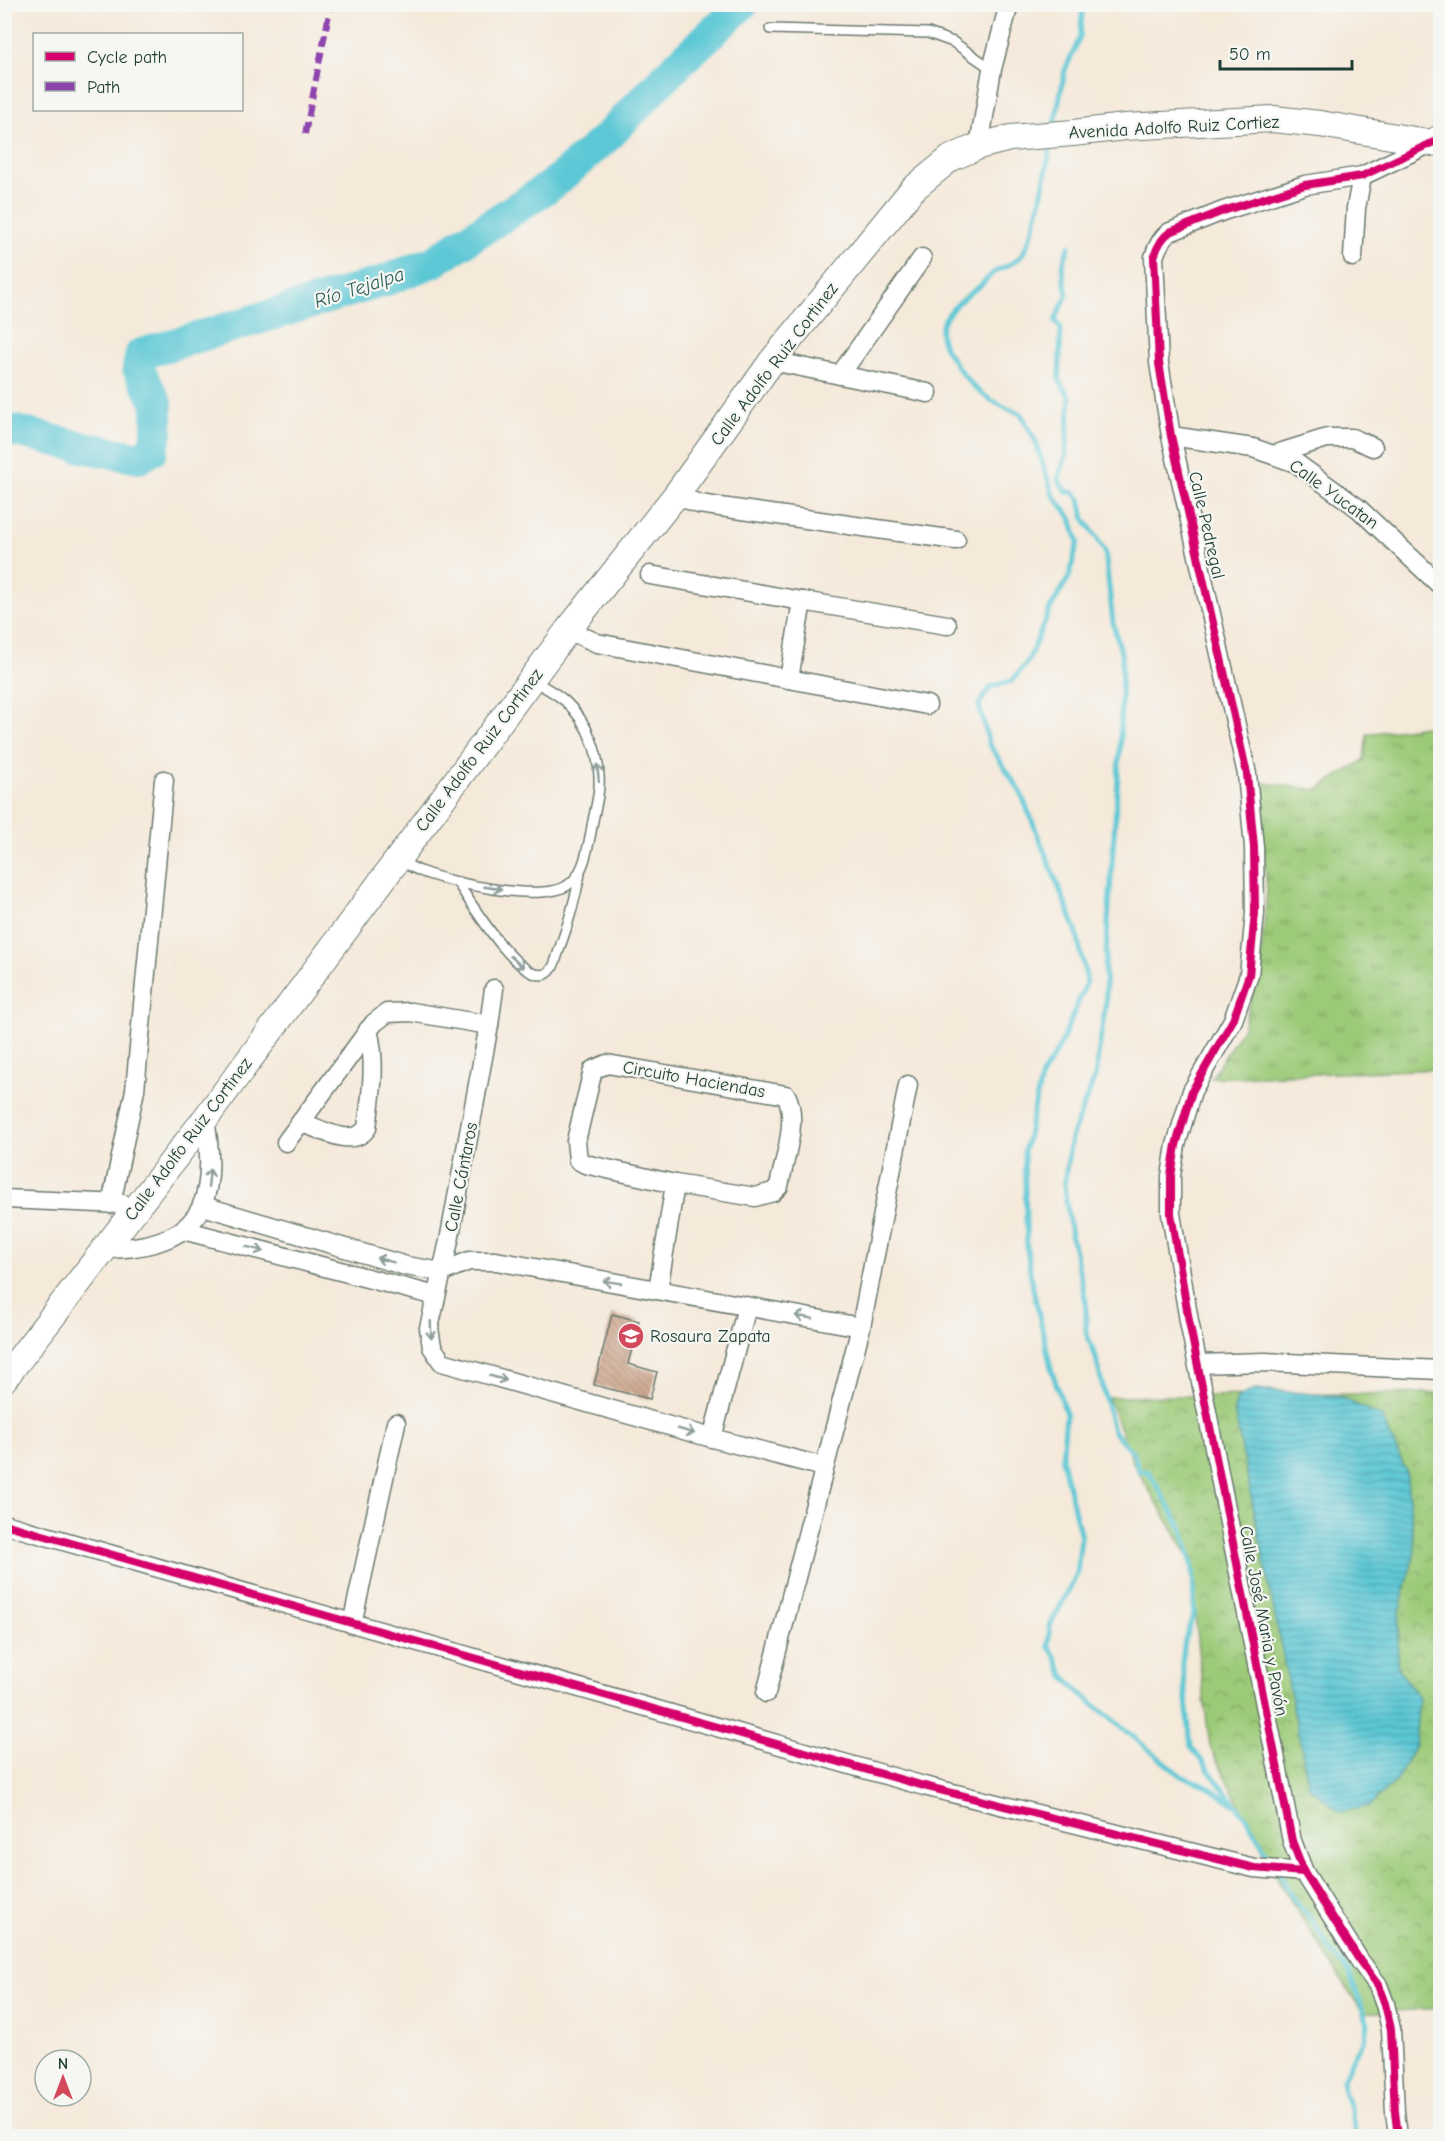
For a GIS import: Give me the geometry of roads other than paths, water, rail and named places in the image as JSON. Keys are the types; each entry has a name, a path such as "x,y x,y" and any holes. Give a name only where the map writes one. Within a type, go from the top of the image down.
{"main road":[{"name":"Avenida Adolfo Ruiz Cortiez","path":"979,146 1010,138 1073,134 1125,127 1274,119 1438,140"},
{"name":"Calle Adolfo Ruiz Cortinez","path":"4,1379 205,1119 568,630 676,495 772,361 913,189 951,158 979,146"}],"street":[{"path":"979,146 992,69 1009,4"},
{"name":"Calle Pedregal","path":"1192,1091 1233,1020 1249,975 1255,913 1254,847 1247,774 1172,436 1159,363 1155,314 1154,258 1156,248 1164,236 1223,211 1305,184 1362,176 1438,140"},
{"path":"1353,258 1356,208 1362,176"},
{"path":"840,375 922,258"},
{"path":"772,361 928,393"},
{"name":"Calle Yucatan","path":"1172,436 1253,448 1276,454 1296,463 1358,508 1440,585"},
{"path":"1276,454 1327,438 1352,438 1373,447"},
{"path":"676,495 699,504 956,540"},
{"path":"650,575 947,625"},
{"path":"789,679 802,601"},
{"path":"568,630 597,643 927,705"},
{"path":"111,1204 135,1090 164,780"},
{"name":"Calle Cántaros","path":"494,989 442,1272 429,1328 432,1347 442,1362 712,1438"},
{"path":"285,1142 368,1030 387,1013 411,1012 489,1025"},
{"path":"301,1122 347,1138 357,1138 363,1134 367,1128 373,1081 373,1048 368,1030"},
{"name":"Circuito Haciendas","path":"614,1065 786,1095 791,1103 791,1123 779,1186 772,1192 754,1197 675,1184 585,1164 578,1160 576,1141 593,1070 599,1066 614,1065"},
{"path":"766,1693 861,1327 908,1085"},
{"name":"Calle José Maria y Pavón","path":"1192,1091 1176,1145 1171,1214 1198,1364 1292,1841 1295,1872 1378,1985 1391,2029 1398,2136"},
{"path":"105,1249 131,1249 155,1244 183,1230 203,1206 210,1180 210,1149 205,1119"},
{"path":"658,1290 675,1184"},
{"path":"4,1199 111,1204 138,1203"},
{"path":"203,1206 379,1259 442,1272 469,1261 495,1261 861,1327"},
{"path":"183,1230 436,1296"},
{"path":"747,1307 712,1438 824,1467"},
{"path":"1198,1364 1265,1362 1440,1370"},
{"path":"352,1624 396,1423"},
{"path":"4,1524 924,1786 1254,1868 1295,1872"}],"lane":[{"path":"770,29 928,33 953,42 992,69"},
{"path":"457,882 512,958 529,972 543,974 550,971 572,914 589,844 599,786 596,756 590,736 579,717 563,699 532,680"},
{"path":"398,860 419,871 457,882 498,890 546,892 566,886 580,874"}],"water":[{"path":"1255,1389 1338,1396 1382,1417 1406,1471 1415,1551 1400,1609 1397,1667 1419,1697 1415,1745 1396,1781 1369,1806 1340,1812 1309,1787 1234,1410 1237,1398"}],"waterway":[{"name":"Río Tejalpa","path":"4,428 77,446 140,458 152,450 157,433 157,404 138,368 141,354 381,282 433,262 553,184 606,138 678,64 743,4"},
{"path":"1054,127 1065,70 1080,37 1083,4"},
{"path":"1434,124 1440,121"},
{"path":"1051,142 1036,219 1026,248 1020,257 993,273 957,304 947,316 941,329 943,343 949,354 975,388 990,400 1021,414 1035,440 1053,495 1071,518 1078,542 1069,577 1050,609 1028,661 1012,681 990,687 979,705 989,744 1020,791 1076,930 1087,981 1060,1046 1042,1075 1024,1152 1027,1249 1032,1284 1051,1368 1066,1414 1062,1460 1081,1537 1077,1574 1050,1626 1048,1646 1064,1676 1080,1693 1181,1776 1205,1785 1237,1806 1273,1865"},
{"path":"1069,246 1062,267 1067,295 1055,320 1061,328 1059,380 1070,398 1066,456 1058,479 1066,491 1073,492 1080,499 1084,518 1105,551 1113,623 1122,656 1120,747 1105,967 1106,1001 1095,1077 1071,1138 1064,1185 1070,1229 1086,1302 1086,1332 1096,1358 1113,1431 1134,1454 1139,1471 1148,1471 1183,1530 1193,1570 1194,1613 1185,1639 1182,1662 1191,1747 1234,1803"},
{"path":"1280,1875 1294,1900 1313,1921 1330,1950 1349,1973 1368,2024 1365,2040 1353,2057 1343,2079 1356,2136"}],"place":[{"name":"Rosaura Zapata","path":"631,1336"}]}
